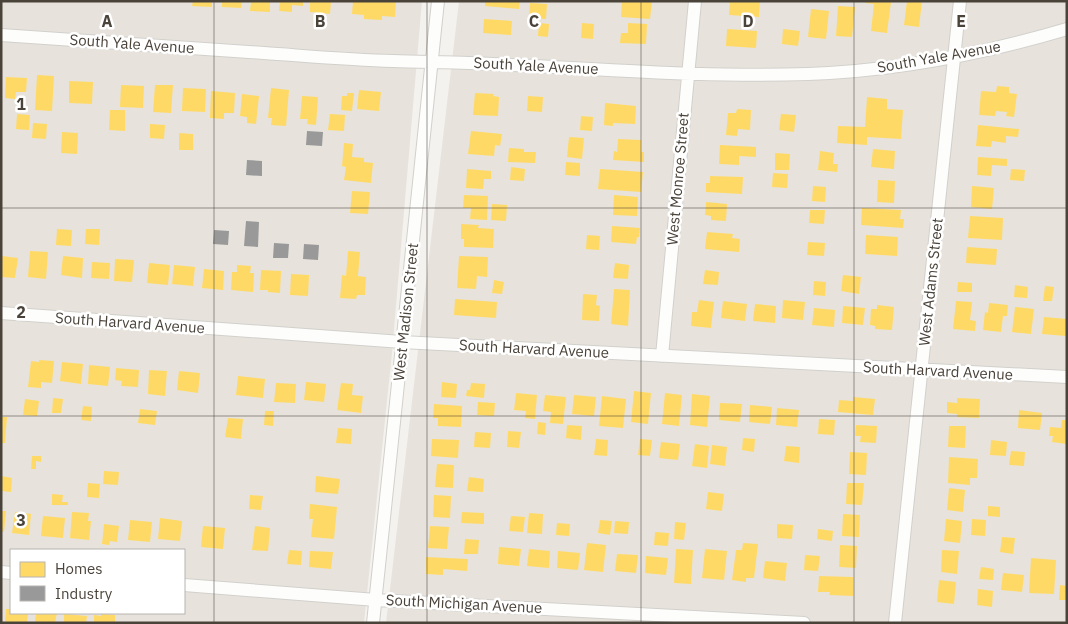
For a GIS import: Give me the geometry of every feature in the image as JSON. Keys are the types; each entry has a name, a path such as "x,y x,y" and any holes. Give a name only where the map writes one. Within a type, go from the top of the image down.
{"street":[{"name":"West Madison Street","path":"374,623 438,1"},
{"name":"West Monroe Street","path":"662,356 695,1"},
{"name":"West Adams Street","path":"895,623 960,1"},
{"name":"South Yale Avenue","path":"1,35 393,61 469,62 688,74 765,75 878,69 923,63 1030,40 1067,29"},
{"name":"South Harvard Avenue","path":"1,313 402,342 1067,377"},
{"name":"South Michigan Avenue","path":"185,585 376,600 804,623"}],"shaded area":[{"path":"1,1 422,1 392,353 364,623 1,623"},
{"path":"459,1 1067,1 1067,623 386,623"}],"building: Homes":[{"path":"193,1 212,1 212,7 192,6"},
{"path":"222,1 242,1 241,8 222,7"},
{"path":"251,1 270,1 270,12 250,11"},
{"path":"280,1 303,1 303,6 292,5 292,12 279,11"},
{"path":"310,1 331,1 330,14 310,12"},
{"path":"353,1 396,1 395,17 382,16 382,20 364,19 364,15 352,14"},
{"path":"485,1 520,1 519,9 485,6"},
{"path":"622,1 652,1 650,19 621,17"},
{"path":"730,1 760,1 759,17 729,15"},
{"path":"865,1 891,2 887,33 871,31 874,4 865,3"},
{"path":"907,1 922,1 919,27 904,25"},
{"path":"530,3 547,4 546,19 529,18"},
{"path":"838,6 855,7 852,37 836,36"},
{"path":"811,9 829,11 826,39 808,37"},
{"path":"484,19 512,21 511,35 483,33"},
{"path":"539,23 549,24 548,37 538,36"},
{"path":"582,23 594,24 593,39 581,38"},
{"path":"628,23 647,24 646,44 620,43 621,33 628,33"},
{"path":"727,29 757,31 756,48 726,46"},
{"path":"783,29 800,31 798,46 782,44"},
{"path":"37,75 54,76 52,111 35,110"},
{"path":"6,77 27,78 26,92 16,92 15,99 5,98"},
{"path":"69,81 93,82 92,104 69,103"},
{"path":"121,85 144,86 143,108 120,107"},
{"path":"155,85 173,85 171,113 153,112"},
{"path":"997,86 1009,87 1009,93 1017,94 1014,117 1006,116 1007,112 996,111 995,116 979,115 981,91 996,92"},
{"path":"183,88 206,89 205,112 182,111"},
{"path":"271,88 289,90 286,126 271,125 272,118 268,118"},
{"path":"359,90 381,92 379,111 357,109"},
{"path":"211,91 235,93 234,113 224,113 224,119 210,118"},
{"path":"347,93 354,93 352,111 341,110 342,96 347,96"},
{"path":"475,93 494,94 493,96 499,97 498,116 473,115"},
{"path":"242,94 259,96 256,124 247,123 247,117 240,116"},
{"path":"302,96 318,97 316,125 307,124 308,119 300,119"},
{"path":"528,96 543,97 542,112 527,111"},
{"path":"867,97 887,99 887,109 903,110 901,139 867,137 867,145 837,143 838,126 865,127"},
{"path":"605,103 636,106 635,124 613,123 613,126 604,125"},
{"path":"737,109 751,110 750,130 738,129 737,136 726,135 728,113 736,113"},
{"path":"110,110 125,110 125,131 109,130"},
{"path":"17,114 30,115 29,130 16,129"},
{"path":"330,114 345,115 344,131 328,130"},
{"path":"781,114 796,115 794,132 779,130"},
{"path":"581,116 593,117 592,131 580,130"},
{"path":"33,123 47,124 46,139 32,138"},
{"path":"150,124 165,125 164,139 150,138"},
{"path":"978,125 1019,129 1018,137 1006,136 1006,143 992,141 991,147 976,146"},
{"path":"471,131 502,134 500,146 495,145 494,156 468,154"},
{"path":"62,132 78,133 77,154 61,153"},
{"path":"179,133 193,134 193,150 179,150"},
{"path":"569,137 584,138 582,159 567,157"},
{"path":"618,139 641,140 641,152 644,152 644,162 613,160 614,151 617,152"},
{"path":"344,143 353,144 352,157 364,158 364,162 373,163 371,183 344,180 346,167 342,166"},
{"path":"720,145 756,147 756,157 739,156 739,165 719,164"},
{"path":"509,148 524,149 524,152 536,152 535,163 508,162"},
{"path":"873,149 895,151 894,169 871,167"},
{"path":"820,151 834,153 833,164 838,164 837,172 818,170"},
{"path":"775,153 790,154 789,170 775,170"},
{"path":"978,157 1007,159 1007,166 992,165 991,176 977,175"},
{"path":"566,162 580,163 580,176 565,175"},
{"path":"511,167 525,169 524,181 510,180"},
{"path":"467,169 491,171 491,179 484,179 483,189 466,188"},
{"path":"600,169 643,172 641,192 598,189"},
{"path":"1011,169 1025,170 1024,181 1010,180"},
{"path":"773,173 788,174 787,188 772,187"},
{"path":"710,176 743,177 742,194 706,192 706,183 710,183"},
{"path":"878,180 895,181 894,203 877,202"},
{"path":"813,186 826,187 825,202 812,201"},
{"path":"972,186 994,188 992,209 971,207"},
{"path":"352,191 370,192 368,214 350,213"},
{"path":"464,195 488,196 487,220 470,219 471,208 463,208"},
{"path":"614,195 638,197 637,216 613,215"},
{"path":"706,202 727,204 726,221 711,220 711,216 705,215"},
{"path":"492,204 507,205 506,221 491,220"},
{"path":"862,208 901,210 900,219 904,219 903,228 861,225"},
{"path":"810,210 825,210 824,224 809,223"},
{"path":"970,216 1003,218 1002,240 968,238"},
{"path":"461,224 479,225 478,228 494,229 493,248 464,247 464,239 461,239"},
{"path":"612,226 640,228 636,244 611,242"},
{"path":"57,229 72,230 71,246 56,245"},
{"path":"86,229 100,229 99,245 85,244"},
{"path":"707,232 733,234 732,238 740,239 739,252 705,249"},
{"path":"587,235 600,236 599,250 586,249"},
{"path":"866,235 898,237 897,256 865,254"},
{"path":"808,242 825,243 824,256 807,255"},
{"path":"967,247 997,249 996,265 966,263"},
{"path":"30,251 48,252 46,279 28,277"},
{"path":"348,251 360,252 358,276 366,277 365,295 357,295 356,299 340,298 342,275 346,276"},
{"path":"2,256 18,258 15,278 1,277"},
{"path":"63,256 83,258 82,278 61,275"},
{"path":"459,256 488,257 487,277 477,276 476,289 457,288"},
{"path":"115,259 134,260 132,282 114,281"},
{"path":"92,262 110,263 109,279 91,278"},
{"path":"149,263 170,265 168,285 147,283"},
{"path":"615,263 629,265 628,279 613,278"},
{"path":"174,265 195,267 193,286 172,284"},
{"path":"237,265 251,266 250,273 254,273 253,292 231,290 232,272 237,272"},
{"path":"204,269 224,271 223,290 202,288"},
{"path":"261,270 281,271 280,293 260,290"},
{"path":"705,270 719,272 718,285 703,284"},
{"path":"291,274 309,275 308,296 290,295"},
{"path":"843,275 861,277 859,294 841,291"},
{"path":"494,280 504,282 502,294 492,293"},
{"path":"814,281 826,282 825,296 813,295"},
{"path":"958,282 972,283 972,292 957,292"},
{"path":"1015,285 1028,287 1027,298 1014,297"},
{"path":"1045,286 1054,287 1052,301 1043,301"},
{"path":"614,289 630,290 628,326 611,324"},
{"path":"583,294 597,295 596,305 600,306 599,321 582,320"},
{"path":"455,299 497,302 496,318 454,315"},
{"path":"699,300 714,302 711,328 691,326 692,312 697,312"},
{"path":"783,300 805,302 803,320 782,318"},
{"path":"723,301 747,304 745,321 721,318"},
{"path":"956,301 972,302 970,320 976,321 975,331 953,329"},
{"path":"989,303 1008,305 1007,316 1003,316 1001,332 983,330 985,312 988,313"},
{"path":"755,304 776,306 775,323 753,321"},
{"path":"877,305 894,307 892,330 875,329 875,326 870,325 871,309 877,309"},
{"path":"843,306 865,308 863,325 842,323"},
{"path":"1015,307 1034,309 1031,334 1012,332"},
{"path":"814,308 835,310 834,327 812,325"},
{"path":"1044,317 1067,319 1066,336 1042,334"},
{"path":"39,360 54,361 52,383 41,382 41,388 28,387 31,361 39,362"},
{"path":"62,362 83,364 81,384 60,381"},
{"path":"89,365 110,367 108,386 88,384"},
{"path":"116,368 139,370 138,387 121,386 122,381 115,380"},
{"path":"149,370 167,371 165,396 148,394"},
{"path":"179,371 200,373 198,393 177,390"},
{"path":"238,376 265,379 263,398 236,395"},
{"path":"306,382 326,384 324,402 304,400"},
{"path":"442,382 457,384 456,398 441,397"},
{"path":"276,383 296,384 295,403 274,402"},
{"path":"341,383 353,384 352,395 363,396 361,413 337,410"},
{"path":"471,383 485,384 484,398 466,396 467,390 470,390"},
{"path":"634,391 651,393 648,424 631,422"},
{"path":"516,393 537,395 535,419 525,418 526,411 514,410"},
{"path":"665,393 682,395 679,426 662,424"},
{"path":"692,394 710,396 707,427 690,425"},
{"path":"545,395 566,397 563,424 550,423 551,412 543,411"},
{"path":"574,395 596,397 594,416 572,414"},
{"path":"602,396 626,399 623,428 599,426"},
{"path":"853,397 875,399 873,415 838,412 839,400 853,401"},
{"path":"53,398 63,399 61,413 52,413"},
{"path":"957,398 980,399 979,418 957,417 957,414 947,413 947,402 957,403"},
{"path":"25,399 39,401 37,416 23,415"},
{"path":"478,402 495,403 494,416 477,415"},
{"path":"720,403 742,404 740,422 719,420"},
{"path":"434,404 462,406 461,427 438,426 438,418 433,418"},
{"path":"750,405 772,407 770,424 749,422"},
{"path":"83,406 92,407 91,421 81,420"},
{"path":"777,408 799,410 797,427 776,425"},
{"path":"140,409 157,411 155,425 138,423"},
{"path":"1019,410 1042,413 1040,430 1018,428"},
{"path":"265,411 274,411 273,426 264,425"},
{"path":"1,417 7,417 5,443 1,443"},
{"path":"228,418 243,419 241,439 225,437"},
{"path":"819,419 835,420 834,435 818,434"},
{"path":"1062,420 1067,420 1067,444 1052,442 1053,436 1049,436 1050,427 1061,428"},
{"path":"538,422 546,423 545,435 537,434"},
{"path":"567,425 582,426 581,440 566,438"},
{"path":"856,425 877,426 876,443 860,442 861,436 855,436"},
{"path":"949,426 966,426 965,448 948,447"},
{"path":"338,428 352,429 351,444 336,443"},
{"path":"508,431 521,432 519,448 507,447"},
{"path":"475,432 491,433 490,448 474,447"},
{"path":"743,438 755,439 754,452 742,450"},
{"path":"432,439 459,440 458,458 431,456"},
{"path":"596,439 608,440 607,456 594,455"},
{"path":"640,439 652,440 650,456 638,455"},
{"path":"991,440 1007,442 1006,456 990,455"},
{"path":"661,442 680,444 678,460 659,458"},
{"path":"695,444 709,446 707,468 692,466"},
{"path":"712,445 727,447 725,466 710,464"},
{"path":"786,446 800,447 799,463 784,461"},
{"path":"1011,451 1025,452 1024,466 1009,465"},
{"path":"850,452 867,453 866,475 849,474"},
{"path":"32,456 41,456 41,462 36,461 36,469 31,469"},
{"path":"949,457 978,459 977,478 970,478 970,485 948,483"},
{"path":"437,464 454,465 453,488 435,487"},
{"path":"104,471 119,472 118,485 103,484"},
{"path":"1,476 12,478 11,492 1,491"},
{"path":"316,476 340,479 338,494 315,492"},
{"path":"469,477 484,479 483,492 467,491"},
{"path":"88,483 100,484 99,498 87,497"},
{"path":"847,483 864,483 862,505 846,504"},
{"path":"949,488 965,490 963,512 947,510"},
{"path":"708,492 724,494 722,511 706,509"},
{"path":"52,494 63,495 62,502 68,502 68,505 52,505"},
{"path":"250,495 263,496 261,510 249,509"},
{"path":"434,495 451,496 450,518 433,517"},
{"path":"310,504 337,507 334,539 311,537 313,519 309,519"},
{"path":"988,506 1000,507 1000,517 988,516"},
{"path":"1,511 6,511 4,532 1,531"},
{"path":"15,512 31,514 29,535 12,533"},
{"path":"72,512 89,513 88,521 91,521 89,540 70,538"},
{"path":"462,512 484,513 484,524 461,523"},
{"path":"529,513 543,514 542,534 527,533"},
{"path":"843,514 860,515 859,537 842,536"},
{"path":"43,516 65,518 63,538 41,536"},
{"path":"511,516 525,517 523,532 509,531"},
{"path":"160,518 182,521 180,541 158,539"},
{"path":"946,519 962,521 960,543 944,541"},
{"path":"972,519 986,520 985,536 971,535"},
{"path":"130,520 152,522 150,542 128,540"},
{"path":"600,520 612,521 610,535 598,533"},
{"path":"615,521 629,522 628,534 614,533"},
{"path":"675,522 686,523 684,540 674,539"},
{"path":"557,523 570,524 569,536 556,535"},
{"path":"104,524 119,526 117,542 110,541 109,545 102,544"},
{"path":"777,524 793,525 792,539 777,538"},
{"path":"203,526 225,528 223,549 201,547"},
{"path":"255,526 270,528 268,551 252,550"},
{"path":"430,526 449,527 447,549 428,548"},
{"path":"818,529 833,531 832,541 817,539"},
{"path":"655,532 669,533 668,546 654,545"},
{"path":"1002,537 1015,538 1013,554 1000,552"},
{"path":"465,539 479,540 478,554 464,554"},
{"path":"587,543 606,545 603,572 584,570"},
{"path":"743,543 758,544 754,578 746,578 746,582 732,580 736,550 742,550"},
{"path":"840,545 857,546 856,568 839,567"},
{"path":"499,547 521,549 519,566 498,564"},
{"path":"529,549 550,551 549,568 527,566"},
{"path":"676,549 693,550 691,584 674,583"},
{"path":"705,549 727,551 724,580 702,578"},
{"path":"289,550 302,551 301,565 287,564"},
{"path":"942,550 959,551 957,574 941,572"},
{"path":"310,551 333,552 331,569 309,567"},
{"path":"558,551 580,553 578,570 557,568"},
{"path":"617,554 638,555 636,573 615,571"},
{"path":"805,555 820,556 818,571 804,570"},
{"path":"646,556 668,558 666,575 645,573"},
{"path":"426,557 468,559 467,571 443,569 443,575 426,574"},
{"path":"1031,558 1056,560 1054,594 1029,593"},
{"path":"765,561 787,563 785,581 763,578"},
{"path":"981,567 994,569 993,580 979,579"},
{"path":"1003,573 1024,575 1022,592 1001,590"},
{"path":"819,576 853,577 853,596 829,595 830,592 818,592"},
{"path":"939,580 956,582 954,604 937,602"},
{"path":"1060,585 1067,586 1067,600 1059,600"},
{"path":"978,589 993,591 992,607 977,605"},
{"path":"6,609 10,609 10,614 28,614 27,623 5,623"},
{"path":"36,614 57,614 55,623 35,623"},
{"path":"64,614 87,616 86,623 64,623"},
{"path":"101,614 115,615 115,623 94,623 94,615 101,616"}],"building: Industry":[{"path":"307,131 323,132 322,146 306,145"},
{"path":"247,160 262,161 262,176 246,175"},
{"path":"246,221 259,222 258,247 244,246"},
{"path":"214,230 229,231 228,245 213,244"},
{"path":"274,243 289,244 288,258 273,258"},
{"path":"304,244 319,245 318,260 303,259"}]}
